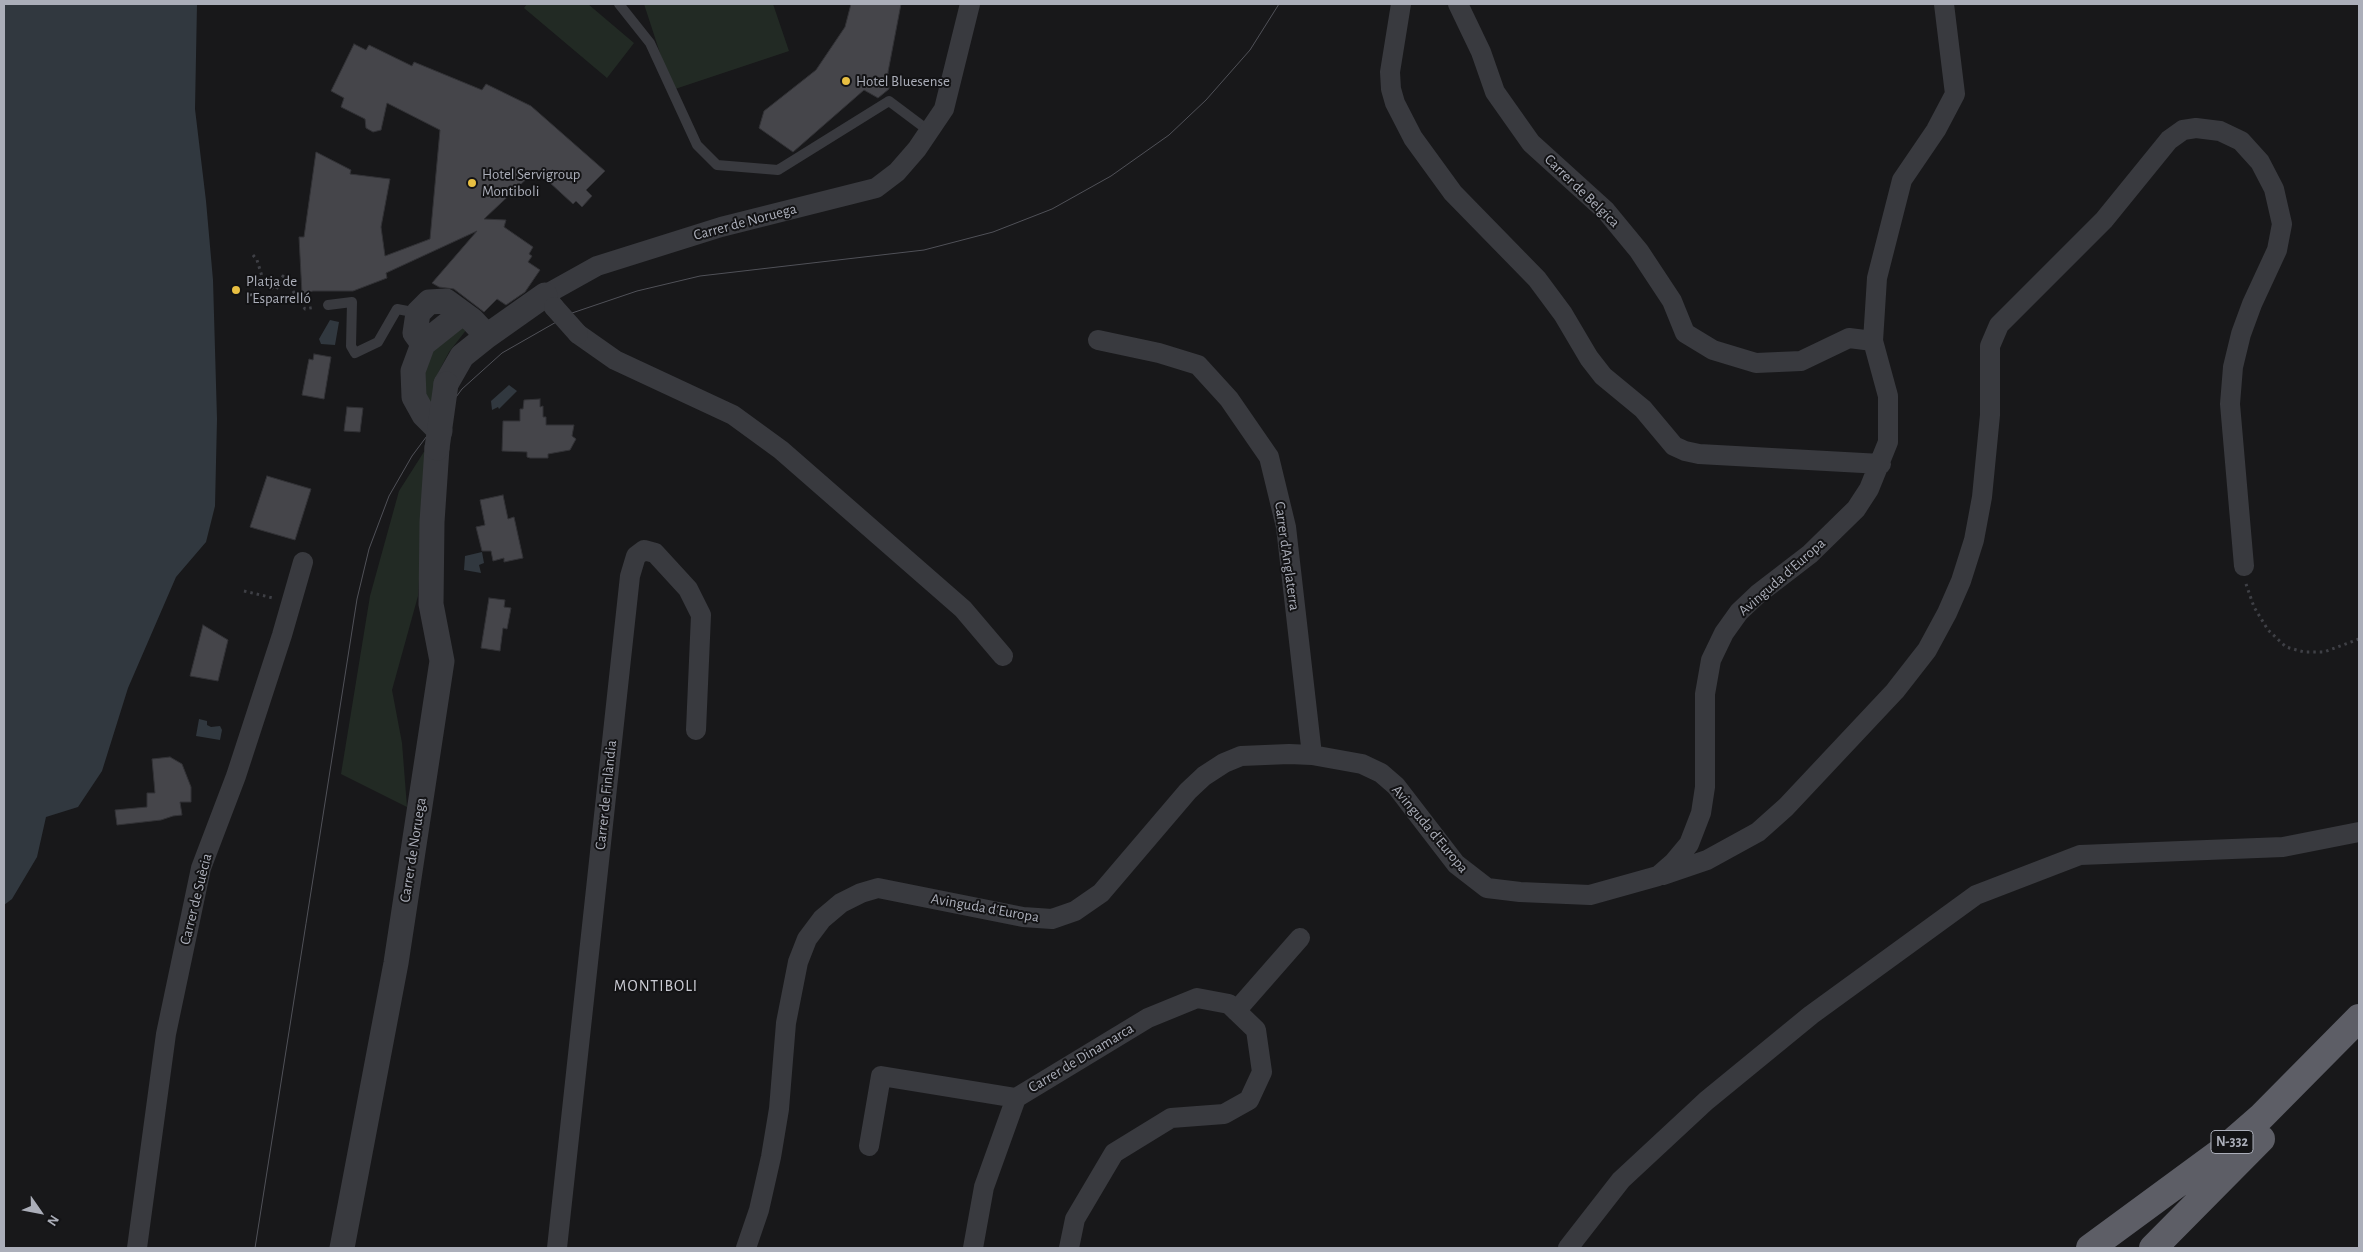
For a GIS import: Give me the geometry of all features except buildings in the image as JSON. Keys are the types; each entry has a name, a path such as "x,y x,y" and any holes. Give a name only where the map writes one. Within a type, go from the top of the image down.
{"highway":[{"name":"N-332","path":"2090,1248 2222,1151 2261,1117 2359,1018"},
{"path":"2153,1248 2334,1062 2359,1022"}],"street":[{"name":"Carrer de Noruega","path":"342,1248 396,963 442,661 431,604 432,522 446,384 462,356 487,336 550,301 597,266 721,227 876,188 897,172 944,109 970,4"},
{"path":"1401,4 1390,72 1391,89 1395,103 1413,138 1453,193 1537,279 1563,314 1588,358 1603,376 1643,409 1674,446 1699,454 1881,464"},
{"name":"Carrer de Belgica","path":"1458,4 1481,52 1495,92 1531,143 1606,211 1639,251 1672,301 1685,333 1713,350 1756,363 1801,361 1849,338 1874,341"},
{"name":"Avinguda d'Europa","path":"746,1248 759,1210 771,1157 778,1109 786,1023 798,962 807,939 828,912 861,893 878,888 1023,918 1052,919 1075,911 1101,893 1188,790 1204,776 1224,763 1241,756 1312,754 1362,764 1381,773 1396,786 1456,864 1487,888 1520,892 1590,895 1658,876 1688,844 1701,813 1705,787 1705,694 1711,660 1724,633 1739,612 1758,594 1810,554 1840,527 1869,489 1881,464 1888,442 1889,404 1874,341 1877,278 1902,180 1936,130 1955,94 1944,4"},
{"path":"1658,876 1707,860 1758,832 1786,807 1895,691 1927,650 1962,581 1974,540 1982,497 1990,415 1990,346 1999,325 2104,220 2170,140 2183,130 2196,128 2220,131 2241,141 2260,162 2274,189 2282,224 2277,250 2240,334 2233,367 2230,404 2244,566"},
{"path":"423,344 415,333 418,313 429,302 446,301 487,336"},
{"path":"550,301 578,334 615,360 733,415 781,450 963,610 1003,656"},
{"path":"439,439 414,397 413,371 423,344 462,313"},
{"name":"Carrer d'Anglaterra","path":"1098,340 1159,353 1198,365 1229,399 1269,457 1286,527 1312,754"},
{"name":"Carrer de Finlàndia","path":"557,1248 630,576 636,556 644,550 655,553 688,589 701,614 696,730"},
{"name":"Carrer de Suècia","path":"137,1248 166,1034 201,868 236,776 282,635 303,562"},
{"path":"1568,1248 1621,1180 1706,1101 1811,1016 1976,895 2080,855 2283,847 2359,832"},
{"path":"1236,1011 1300,938"},
{"name":"Carrer de Dinamarca","path":"973,1248 984,1187 1016,1098 1156,1014 1197,998 1229,1004 1256,1030 1262,1072 1249,1100 1224,1114 1171,1118 1114,1153 1075,1219 1069,1248"},
{"path":"869,1146 881,1076 1016,1098"}],"lane":[{"path":"619,4 650,43 698,145 717,165 778,170 888,101 929,131"},
{"path":"328,305 352,302 351,346 356,353 378,342 398,310 418,313"}],"path":[{"path":"253,255 257,260 264,283 276,290 283,276 305,308 328,305"},
{"path":"2244,566 2246,588 2254,608 2268,630 2286,647 2304,652 2324,652 2359,639"},
{"path":"244,591 273,597"}],"shaded area":[{"path":"4,4 197,4 195,109 213,280 217,419 215,506 206,542 176,577 128,688 102,771 78,807 46,817 37,857 12,899 4,905"},
{"path":"527,4 588,4 634,43 607,78 524,8"},
{"path":"644,4 773,4 789,51 672,90"},
{"path":"330,320 339,322 335,345 321,344 319,339"},
{"path":"461,326 467,329 449,352 438,373 432,403 428,404 421,382 425,364 442,334"},
{"path":"509,385 517,391 499,409 498,407 492,410 491,401"},
{"path":"427,447 418,596 392,690 402,743 407,807 341,774 370,596 399,491"},
{"path":"482,552 484,563 479,565 481,573 464,570 465,556"},
{"path":"199,719 207,721 207,725 211,727 220,726 222,730 220,740 196,736"}],"tram line":[{"path":"255,1248 357,599 369,549 389,496 412,456 462,389 502,353 572,313 637,291 700,276 924,250 993,232 1052,209 1111,176 1169,135 1206,100 1250,50 1279,4"}],"place":[{"name":"Hotel Bluesense","path":"846,81"},
{"name":"Hotel Servigroup Montiboli","path":"472,183"},
{"name":"Platja de l'Esparrelló","path":"236,290"}],"district":[{"name":"MONTIBOLI","path":"656,986"}]}
